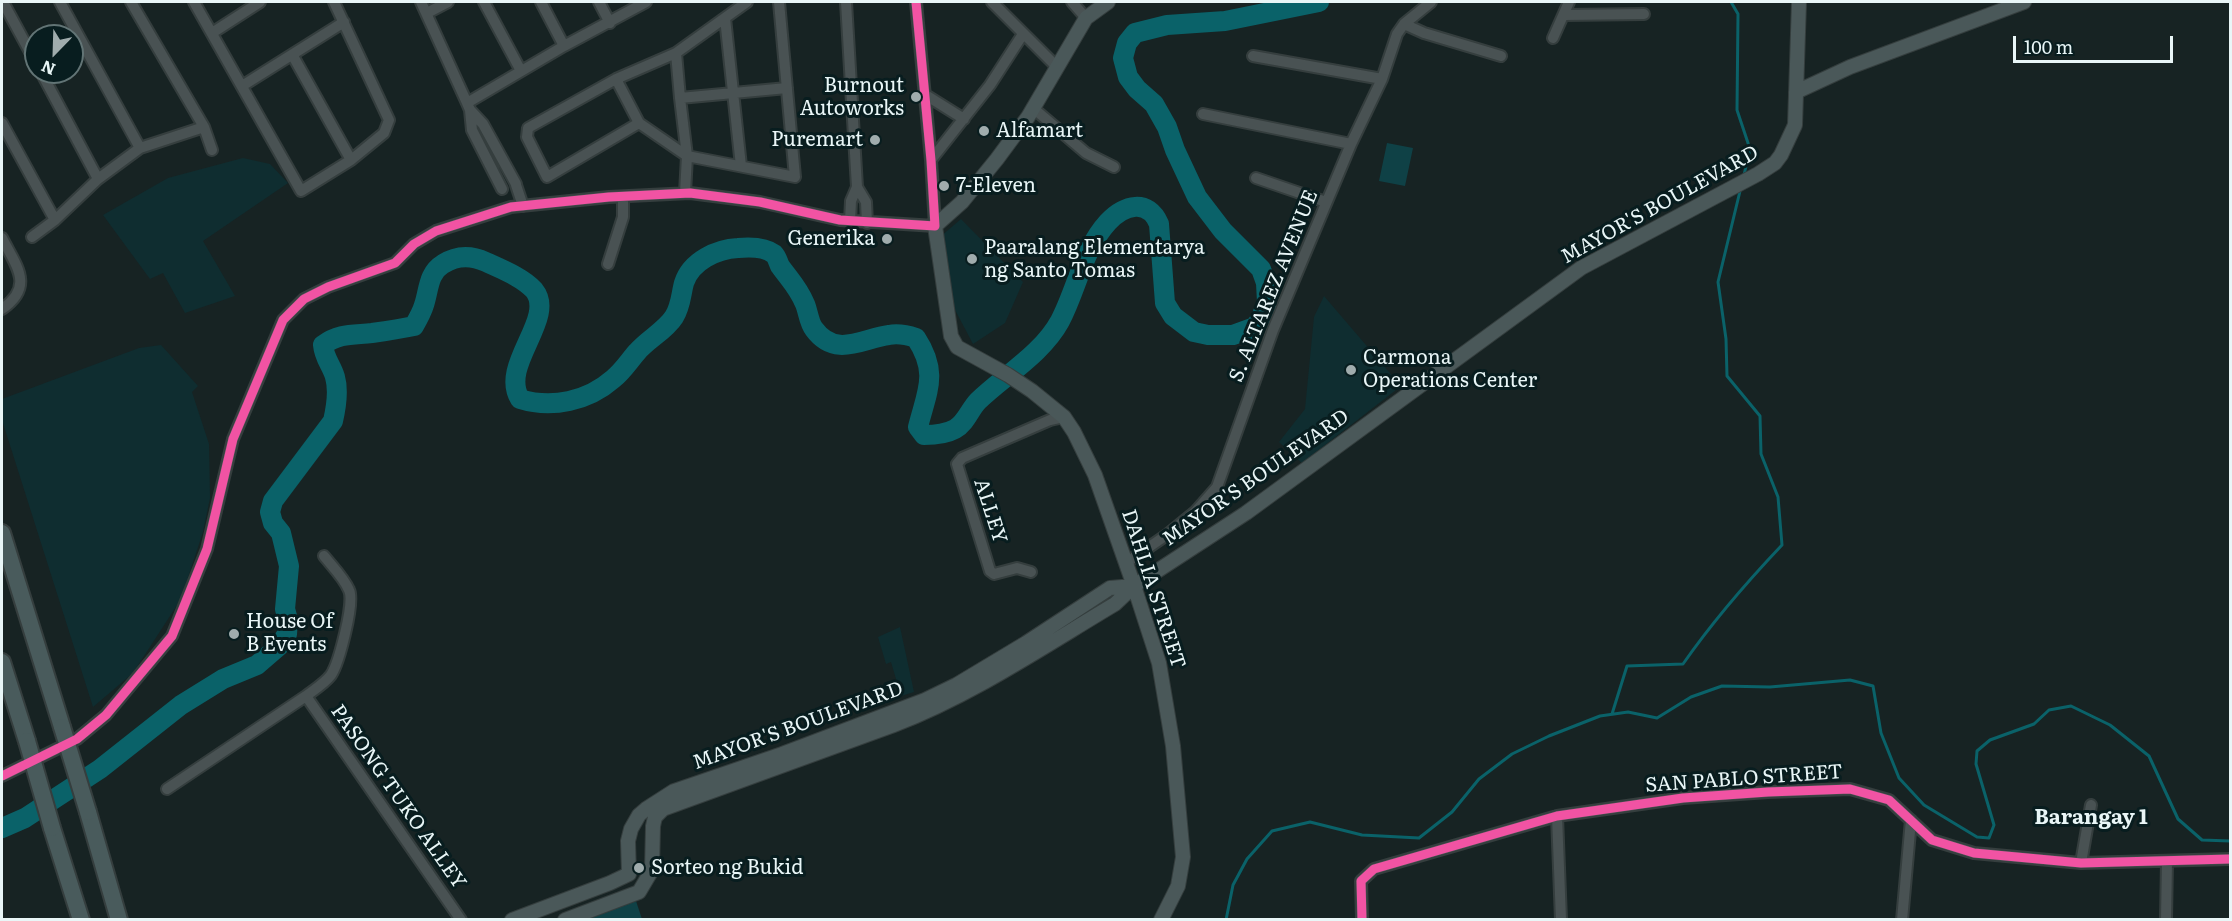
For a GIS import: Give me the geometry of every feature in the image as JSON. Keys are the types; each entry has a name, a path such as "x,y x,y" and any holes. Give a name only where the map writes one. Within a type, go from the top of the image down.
{"highway":[{"path":"2,533 119,920"},
{"path":"2,662 81,920"}],"main road":[{"path":"935,226 962,202 997,159 1033,108 1086,18 1108,2"},
{"name":"MAYOR'S BOULEVARD","path":"565,920 639,892 652,870 653,826 655,817 663,809 930,711 961,696 1115,604 1134,586 1246,513 1581,268 1775,163 1786,148 1795,125 1798,2"},
{"path":"1796,92 1850,67 2024,2"},
{"name":"DAHLIA STREET","path":"935,226 951,336 957,347 1008,375 1064,417 1095,475 1134,586 1159,663 1173,746 1183,857 1178,886 1161,920"},
{"name":"MAYOR'S BOULEVARD","path":"512,920 610,884 629,874 628,841 631,829 639,815 674,791 782,754 926,700 956,685 1026,643 1110,588 1134,586"}],"street":[{"path":"3,2 24,41"},
{"path":"60,2 140,148"},
{"path":"131,2 204,127 212,150"},
{"path":"194,2 301,191 351,160 384,133 389,120 344,22 338,3"},
{"path":"212,33 260,2"},
{"path":"421,2 468,106 472,130 512,207"},
{"path":"427,13 448,2"},
{"path":"484,2 521,71"},
{"path":"541,2 564,46"},
{"path":"599,2 610,23"},
{"path":"468,106 521,71 646,2"},
{"path":"639,123 547,177 527,137 528,128 616,79 676,53 747,2"},
{"path":"616,79 639,123 687,156 795,177 779,2"},
{"path":"846,2 857,187 851,201 850,221"},
{"path":"2,776 77,739 99,721 172,636 189,599 207,549 232,439 283,320 304,299 328,287 395,263 414,244 436,231 512,207 685,193 760,202 850,221 935,226 916,2"},
{"path":"992,2 1057,67"},
{"path":"1072,2 1086,18"},
{"name":"S. ALTAREZ AVENUE","path":"1126,563 1195,512 1217,487 1273,330 1351,144 1382,79 1397,34 1404,24 1431,2"},
{"path":"1553,38 1569,2"},
{"path":"1564,15 1644,14"},
{"path":"725,18 741,166"},
{"path":"242,86 344,22"},
{"path":"1404,24 1424,33 1501,56"},
{"path":"931,159 990,85 1023,34"},
{"path":"676,53 687,156 685,193"},
{"path":"293,56 351,160"},
{"path":"1253,56 1382,79"},
{"path":"47,84 98,179"},
{"path":"680,98 787,88"},
{"path":"924,93 964,119"},
{"path":"468,106 483,124 516,185 524,206"},
{"path":"1033,108 1086,153 1114,166"},
{"path":"1203,114 1351,144"},
{"path":"2,123 55,220"},
{"path":"32,237 55,220 98,179 140,148 204,127"},
{"path":"492,168 504,162"},
{"path":"1256,178 1326,202"},
{"path":"857,187 866,202 867,223"},
{"path":"608,264 623,217 623,197"},
{"path":"2,238 21,276 21,285 14,301 2,309"},
{"name":"ALLEY","path":"1031,572 1017,568 994,574 990,571 957,464 962,458 1050,420 1064,417"},
{"name":"PASONG TUKO ALLEY","path":"167,789 306,696 327,678 334,668 342,647 351,600 349,590 324,556"},
{"name":"PASONG TUKO ALLEY","path":"306,696 461,920"},
{"name":"SAN PABLO STREET","path":"1362,920 1361,881 1374,869 1557,816 1683,798 1768,792 1850,789 1889,800 1932,840 1974,853 2081,863 2230,859"},
{"path":"2081,863 2091,805"},
{"path":"1557,816 1561,920"},
{"path":"1902,920 1911,820"},
{"path":"2166,920 2167,861"}],"shaded area":[{"path":"1387,143 1413,148 1405,186 1379,181"},
{"path":"243,158 270,164 288,183 203,241 235,296 185,313 163,273 150,279 103,215 168,178"},
{"name":"Paaralang Elementarya ng Santo Tomas","path":"961,219 1023,282 1005,323 973,344 953,306 940,237"},
{"path":"1324,296 1401,386 1302,463 1279,442 1305,409 1314,317"},
{"path":"161,345 198,386 192,392 209,444 210,498 203,532 181,599 133,673 93,707 2,420 2,399 139,348"},
{"path":"900,627 914,692 901,696 891,662 886,664 878,637"},
{"path":"636,901 642,919 587,919"}],"waterway":[{"path":"2,828 25,818 100,769 181,705 223,679 257,665 279,646 287,634 288,620 285,609 289,566 281,533 273,523 270,512 273,501 333,421 337,388 323,345 341,336 414,326 423,308 434,272 443,264 464,257 475,258 524,281 534,290 539,301 539,314 521,357 516,386 520,399 557,403 581,398 603,387 617,376 641,347 666,327 674,317 684,283 692,268 706,258 730,249 766,250 775,255 780,266 797,288 812,326 822,338 841,345 893,334 916,338 923,350 929,372 929,382 918,427 924,435 948,432 959,426 978,401 1033,354 1052,333 1066,309 1092,244 1108,222 1128,208 1142,207 1149,210 1159,224 1165,303 1173,316 1194,332 1208,335 1233,335 1255,327 1267,302 1266,283 1261,269 1223,231 1197,197 1167,127 1154,104 1137,89 1128,77 1123,58 1127,43 1135,33 1167,25 1225,21 1319,2"},
{"path":"1731,2 1738,14 1737,110 1750,149 1744,175"},
{"path":"1612,714 1627,666 1683,664 1730,603 1782,545 1778,497 1761,454 1760,416 1727,376 1726,339 1718,282 1741,187"},
{"path":"1226,920 1233,885 1247,859 1272,831 1310,822 1362,835 1419,838 1452,812 1479,779 1512,754 1549,736 1600,716 1628,712 1657,718 1691,697 1722,686 1770,687 1850,680 1873,686 1881,733 1899,778 1924,805 1977,837 1989,838 1994,825 1976,764 1977,751 1990,740 2034,724 2049,710 2071,706 2110,725 2149,756 2178,819 2202,840 2230,841"}],"cycle path":[{"path":"2,776 77,739 106,715 172,636 207,549 233,439 283,320 304,299 328,287 395,263 414,244 436,231 511,207 609,197 690,193 760,202 840,220 935,226 916,2"},
{"path":"1362,920 1361,881 1374,869 1557,816 1683,798 1768,792 1850,789 1889,800 1932,840 1974,853 2081,863 2230,859"}],"place":[{"name":"Burnout Autoworks","path":"916,97"},
{"name":"Alfamart","path":"984,131"},
{"name":"Puremart","path":"875,140"},
{"name":"7-Eleven","path":"944,186"},
{"name":"Generika","path":"887,239"},
{"name":"Paaralang Elementarya ng Santo Tomas","path":"972,259"},
{"name":"Carmona Operations Center","path":"1351,370"},
{"name":"House Of B Events","path":"234,634"},
{"name":"Sorteo ng Bukid","path":"639,868"}],"district":[{"name":"Barangay 1","path":"2091,818"}]}
